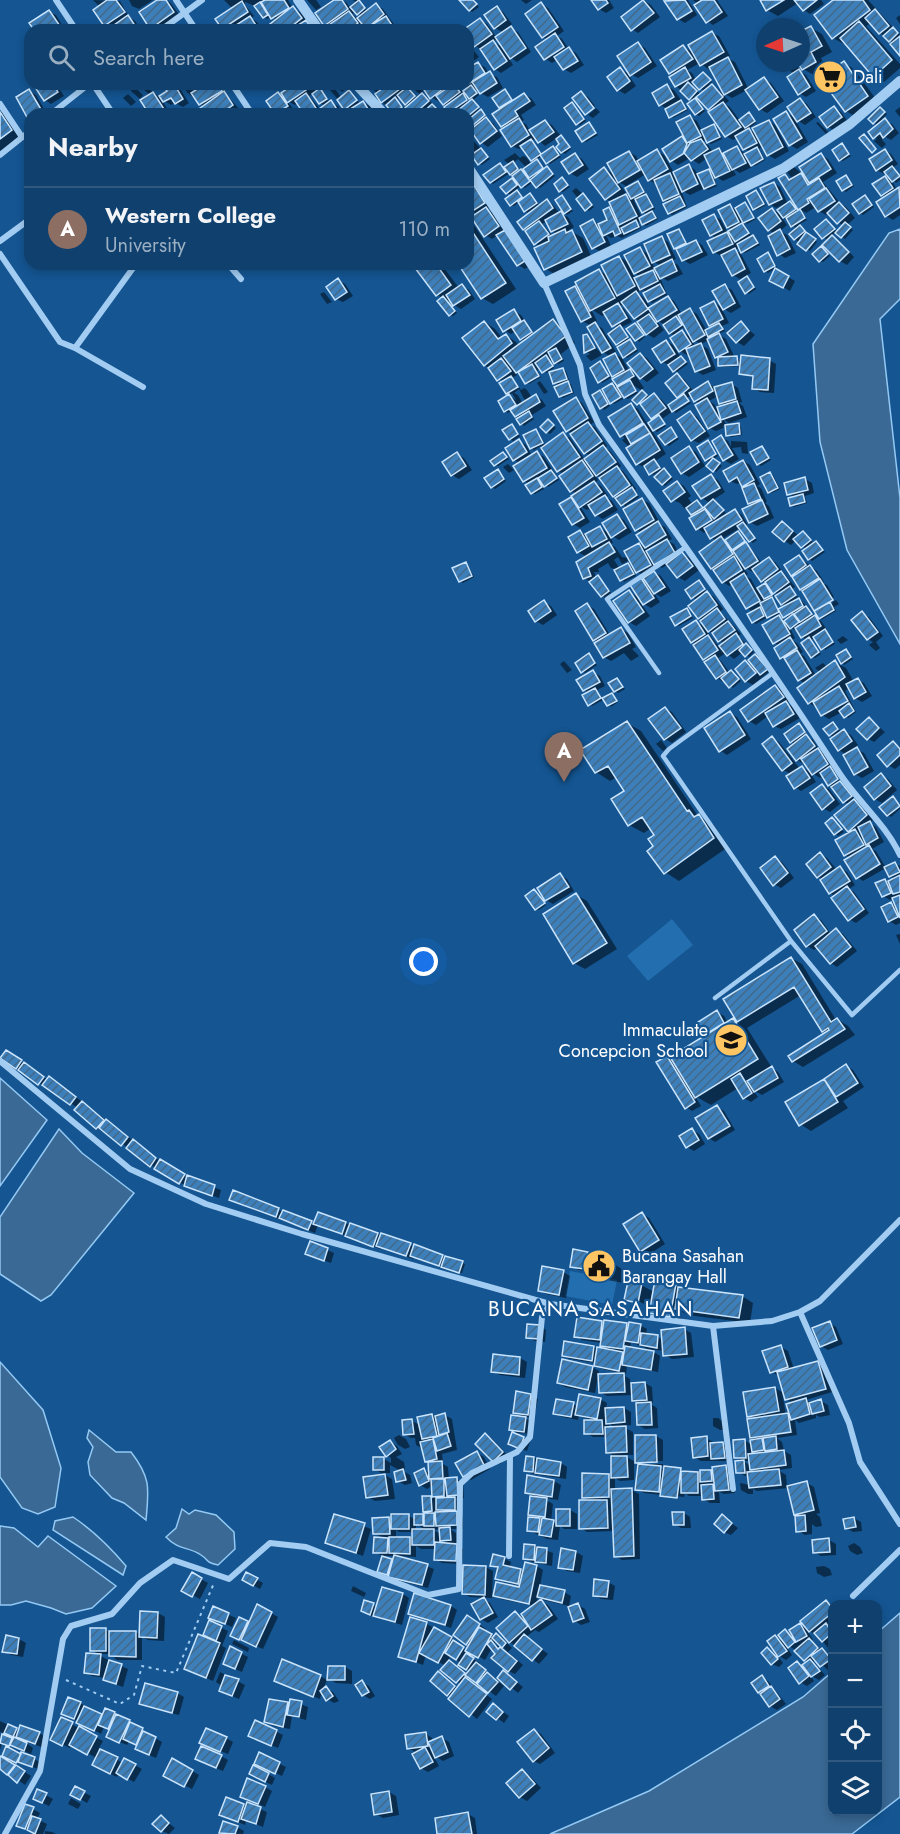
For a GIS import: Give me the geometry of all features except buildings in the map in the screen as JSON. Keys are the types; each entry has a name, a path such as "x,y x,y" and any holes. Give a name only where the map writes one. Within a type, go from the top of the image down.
{"street":[{"path":"56,0 72,24"},
{"path":"177,0 192,24"},
{"path":"169,24 202,0"},
{"path":"298,0 314,24"},
{"path":"544,283 784,168 850,124 900,81"},
{"path":"59,108 83,90"},
{"path":"95,90 109,108"},
{"path":"236,90 248,108"},
{"path":"362,90 378,108"},
{"path":"0,104 22,137 0,155"},
{"path":"474,176 544,283 580,365 585,394 599,425 773,673 847,785 869,808 893,841 900,855"},
{"path":"0,241 24,223"},
{"path":"0,254 60,342 75,348 143,387"},
{"path":"75,348 132,270"},
{"path":"233,270 241,279"},
{"path":"0,1061 130,1169 206,1204 550,1304 713,1326 772,1321 800,1312 820,1301 900,1220"},
{"path":"5,1834 40,1771 63,1639 71,1626 111,1614 140,1583 173,1560 229,1579 270,1543 306,1547 428,1595 459,1589 460,1484 472,1473 517,1452 530,1437 542,1317 550,1304"},
{"path":"800,1312 849,1423 860,1462 900,1524"},
{"path":"713,1326 733,1489"},
{"path":"509,1556 510,1456"},
{"path":"853,1596 900,1550"}],"lane":[{"path":"659,674 607,599 686,547"},
{"path":"773,673 669,749 663,756 791,941 852,1016 900,970"},
{"path":"715,998 791,941"}],"path":[{"path":"56,1676 120,1704 134,1695 142,1666 176,1673 217,1575"}],"shaded area":[{"path":"900,229 900,299 880,319 900,498 900,644 847,550 820,442 813,344 889,233"},
{"path":"672,919 693,945 648,981 627,956"},
{"path":"0,1078 47,1120 0,1186"},
{"path":"59,1129 82,1153 134,1193 51,1295 41,1301 0,1274 0,1217"},
{"path":"570,1271 617,1280 612,1305 565,1296"},
{"path":"0,1362 43,1410 61,1468 55,1507 38,1514 22,1508 0,1477"},
{"path":"89,1430 116,1452 131,1452 138,1461 147,1484 146,1520 124,1503 112,1498 90,1475 88,1462 93,1447 87,1438"},
{"path":"182,1509 189,1514 195,1510 216,1515 234,1532 235,1549 218,1565 209,1562 196,1552 175,1544 166,1537 176,1528"},
{"path":"73,1517 95,1534 120,1559 126,1566 123,1575 53,1530 55,1521"},
{"path":"0,1526 14,1528 38,1547 48,1536 116,1586 92,1608 66,1614 26,1601 0,1605"},
{"path":"900,1613 900,1797 882,1811 882,1654 882,1629"},
{"path":"828,1675 828,1816 875,1816 852,1834 550,1834 649,1791 803,1697"}],"place":[{"name":"Dali","path":"830,77"},
{"name":"Western College","path":"564,782"},
{"name":"Immaculate Concepcion School","path":"731,1040"},
{"name":"Bucana Sasahan Barangay Hall","path":"599,1266"}],"district":[{"name":"BUCANA SASAHAN","path":"591,1309"}]}
